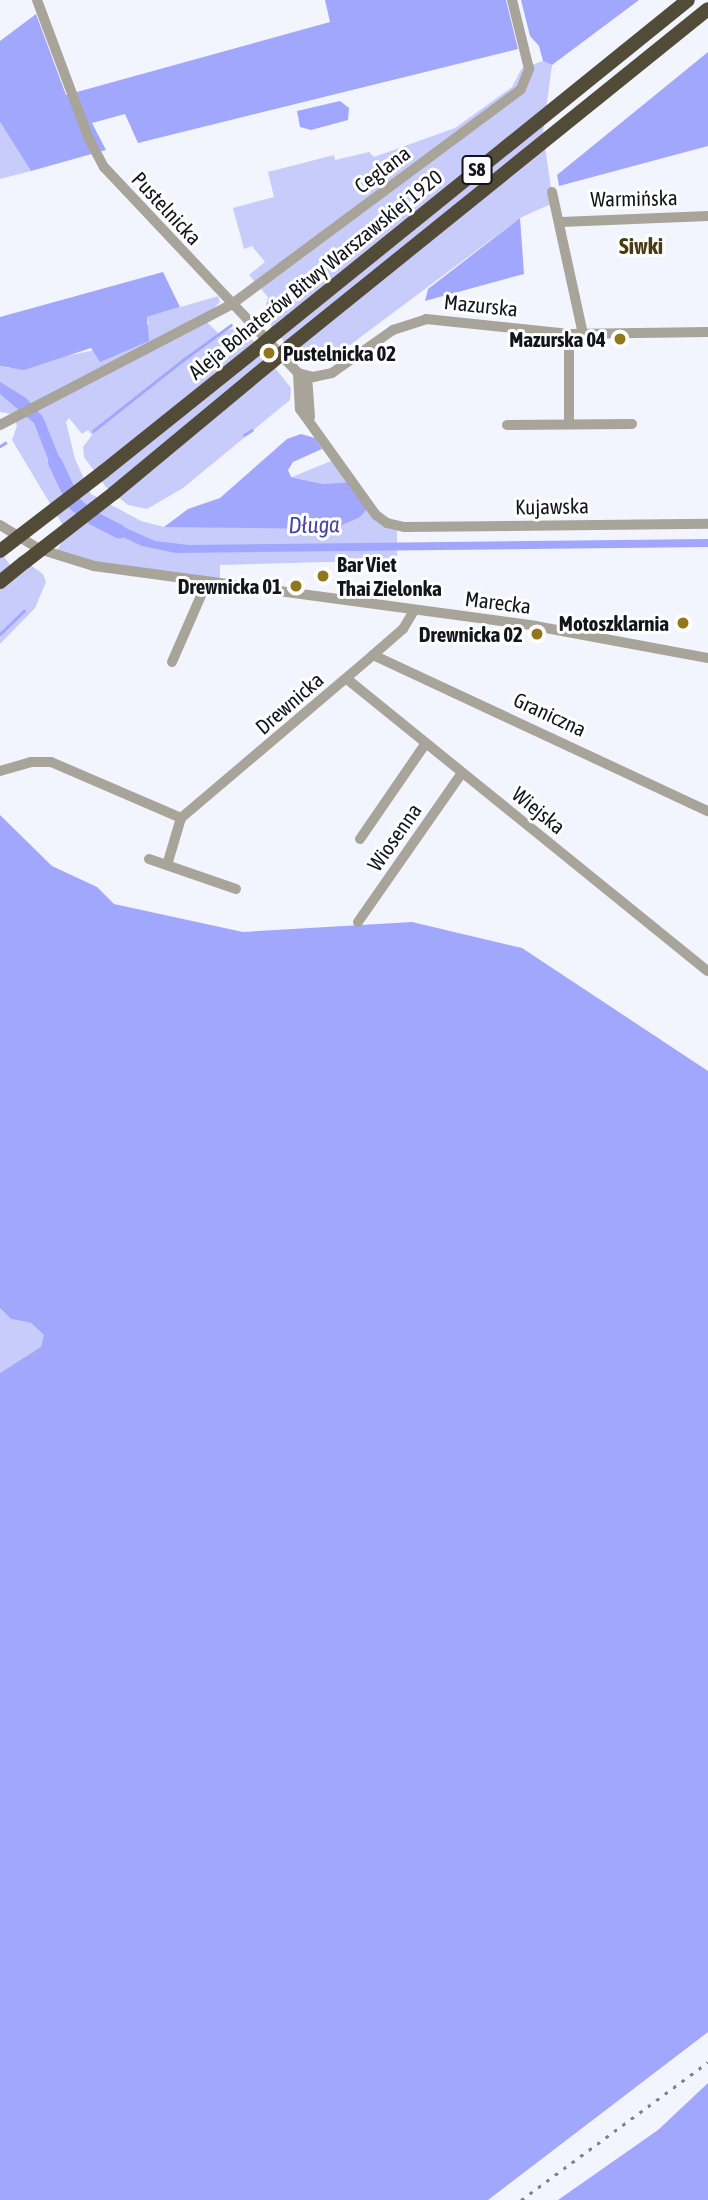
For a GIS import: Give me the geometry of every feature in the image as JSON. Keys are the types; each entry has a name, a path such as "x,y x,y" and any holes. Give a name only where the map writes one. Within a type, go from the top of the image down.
{"highway":[{"name":"Aleja Bohaterów Bitwy Warszawskiej 1920","path":"0,551 103,472 688,0"},
{"name":"Aleja Bohaterów Bitwy Warszawskiej 1920","path":"0,582 114,493 289,347 708,9"}],"street":[{"name":"Pustelnicka","path":"37,0 89,139 104,167 302,374"},
{"name":"Ceglana","path":"0,425 233,304 521,89 529,69 512,0"},
{"path":"552,192 561,222 583,334"},
{"name":"Warmińska","path":"561,222 708,216"},
{"name":"Mazurska","path":"302,374 332,373 393,330 426,319 569,334 708,332"},
{"path":"569,334 569,424"},
{"name":"Kujawska","path":"302,374 310,419 376,515 397,526 708,524"},
{"path":"507,425 632,424"},
{"name":"Marecka","path":"0,525 39,549 77,563 535,626 708,658"},
{"path":"172,662 207,582"},
{"name":"Drewnicka","path":"181,818 347,679 403,629 414,611"},
{"name":"Graniczna","path":"373,655 708,811"},
{"name":"Wiejska","path":"347,679 708,971"},
{"path":"360,839 426,743"},
{"path":"0,771 31,762 51,762 181,818 167,865"},
{"name":"Wiosenna","path":"358,922 462,773"},
{"path":"149,859 236,889"}],"shaded area":[{"path":"325,0 506,0 518,49 138,143 125,114 92,123 106,150 31,171 0,122 0,41 36,14 66,95 330,22"},
{"path":"521,0 639,0 552,65 543,61 539,46 530,36"},
{"path":"708,52 708,146 559,186 557,175"},
{"path":"543,61 552,65 543,132 553,203 520,218 326,363 301,362 263,316 268,297 249,275 265,262 252,246 244,249 233,208 274,197 268,172 334,155 335,160 369,152 374,157 455,128 512,87 522,68"},
{"path":"340,101 349,108 348,120 311,130 300,127 297,111"},
{"path":"0,122 31,171 0,179"},
{"path":"520,218 524,274 425,301 428,289"},
{"path":"163,272 180,307 147,317 149,341 100,362 91,348 24,370 0,366 0,317"},
{"path":"218,296 220,302 203,318 219,334 236,327 247,333 291,388 290,400 183,488 147,509 128,505 106,487 84,457 83,447 92,435 88,430 82,434 69,418 66,422 75,459 91,494 141,521 164,527 370,506 397,526 397,560 220,565 220,583 54,556 67,532 12,440 17,426 12,414 0,412 0,366 9,368 95,350 149,324 147,317"},
{"path":"0,382 26,398 43,417 66,474 57,482 34,423 0,394"},
{"path":"301,434 315,438 322,449 293,462 288,470 291,477 323,484 349,482 370,506 360,517 333,529 164,527 188,509 220,498 287,439"},
{"path":"331,461 348,482 323,484 292,477"},
{"path":"108,520 155,541 189,545 708,539 708,547 176,553 142,546 101,527"},
{"path":"0,551 10,565 19,557 43,574 46,582 35,608 0,644"},
{"path":"0,815 52,866 97,887 114,904 243,932 412,922 522,948 708,1071 708,2032 488,2200 0,2200 0,1373 41,1347 44,1335 31,1323 11,1319 0,1308"},
{"path":"0,1308 11,1319 31,1323 44,1335 42,1347 0,1373"},
{"path":"708,2083 708,2200 558,2200 658,2130"}],"waterway":[{"path":"183,360 231,325"},
{"path":"93,431 183,360"},
{"path":"244,435 252,430"},
{"path":"0,446 5,443"},
{"name":"Długa","path":"55,462 74,503 89,516 119,531"},
{"path":"0,634 24,611"}],"railway":[{"path":"521,2200 708,2062"}],"place":[{"name":"Mazurska 04","path":"620,339"},
{"name":"Pustelnicka 02","path":"269,353"},
{"name":"Bar Viet Thai Zielonka","path":"323,576"},
{"name":"Drewnicka 01","path":"296,586"},
{"name":"Motoszklarnia","path":"683,623"},
{"name":"Drewnicka 02","path":"537,634"}],"district":[{"name":"Siwki","path":"641,246"}]}
